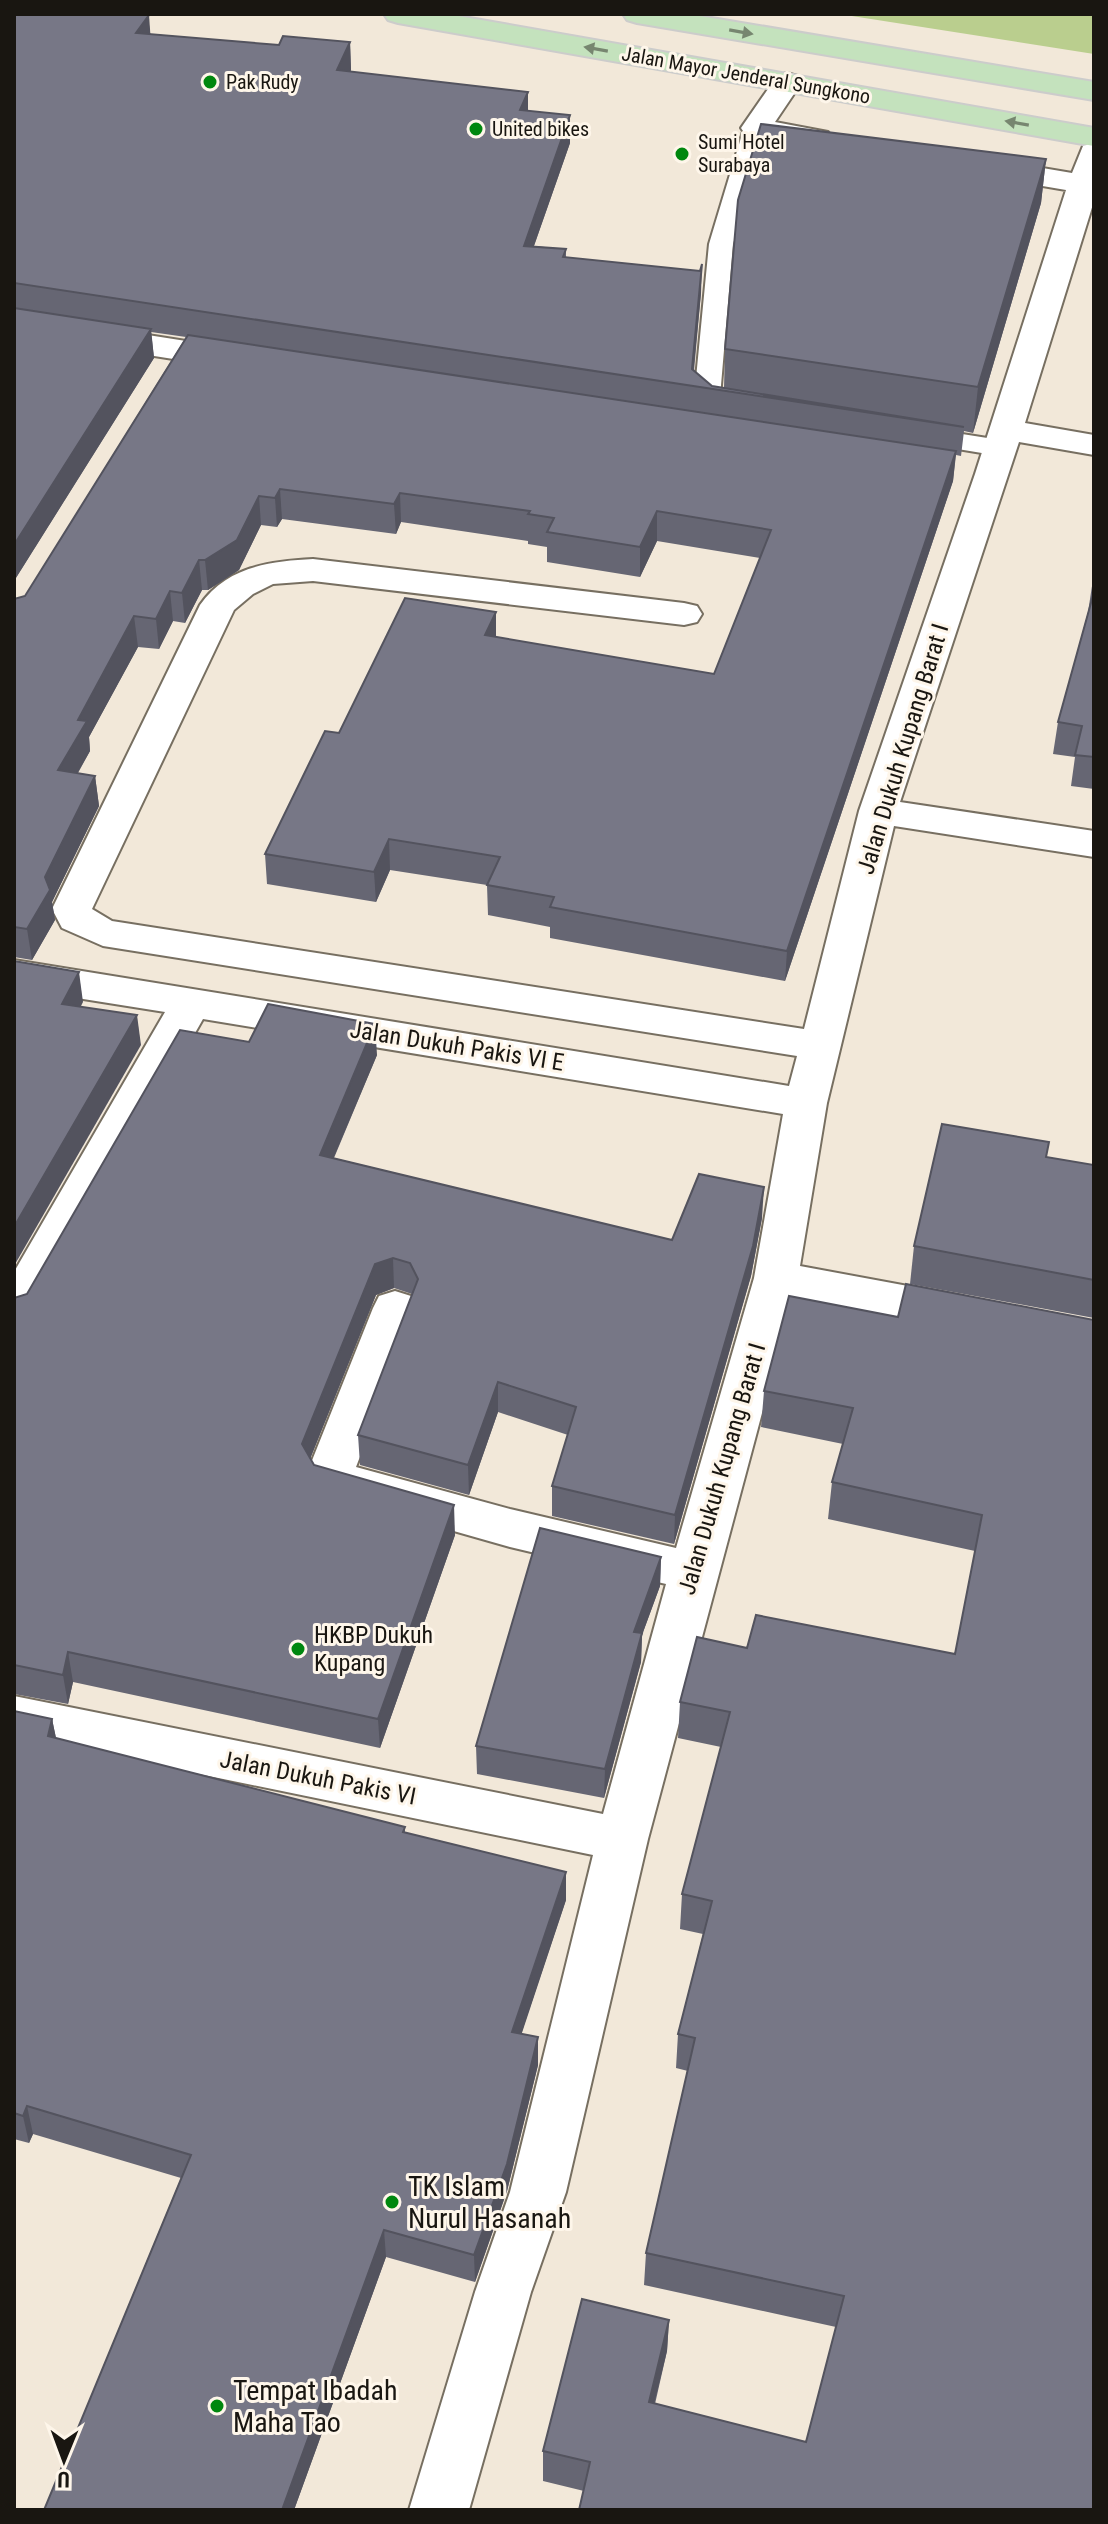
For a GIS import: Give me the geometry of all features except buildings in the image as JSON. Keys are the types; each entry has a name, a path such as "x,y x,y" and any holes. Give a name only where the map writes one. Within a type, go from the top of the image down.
{"main road":[{"name":"Jalan Mayor Jenderal Sungkono","path":"398,14 1094,137"},
{"name":"Jalan Mayor Jenderal Sungkono","path":"637,14 1094,91"}],"street":[{"path":"787,82 756,128 850,144"},
{"path":"959,163 1089,168"},
{"name":"Jalan Dukuh Kupang Barat I","path":"439,2510 503,2292 538,2192 622,1839 693,1571 776,1278 806,1103 878,811 999,451 1089,168"},
{"path":"14,324 273,365"},
{"path":"158,384 179,351"},
{"path":"696,426 761,425"},
{"path":"892,444 999,451 1094,445"},
{"path":"684,614 313,570 273,571 252,578 237,586 218,605 72,909 76,919 103,933 821,1046"},
{"path":"878,811 1094,844"},
{"name":"Jalan Dukuh Pakis VI E","path":"14,974 806,1103"},
{"path":"14,1311 191,1003"},
{"path":"776,1278 1004,1321"},
{"path":"395,1308 330,1473 334,1479 510,1528 693,1571"},
{"name":"Jalan Dukuh Pakis VI","path":"14,1716 622,1839"}],"lane":[{"path":"756,128 721,244 707,399 713,405 761,425"}],"green space":[{"path":"839,14 1094,14 1094,54"}],"place":[{"name":"Pak Rudy","path":"210,82"},
{"name":"United bikes","path":"476,129"},
{"name":"Sumi Hotel Surabaya","path":"682,154"},
{"name":"HKBP Dukuh Kupang","path":"298,1649"},
{"name":"TK Islam Nurul Hasanah","path":"392,2202"},
{"name":"Tempat Ibadah Maha Tao","path":"217,2406"}]}
